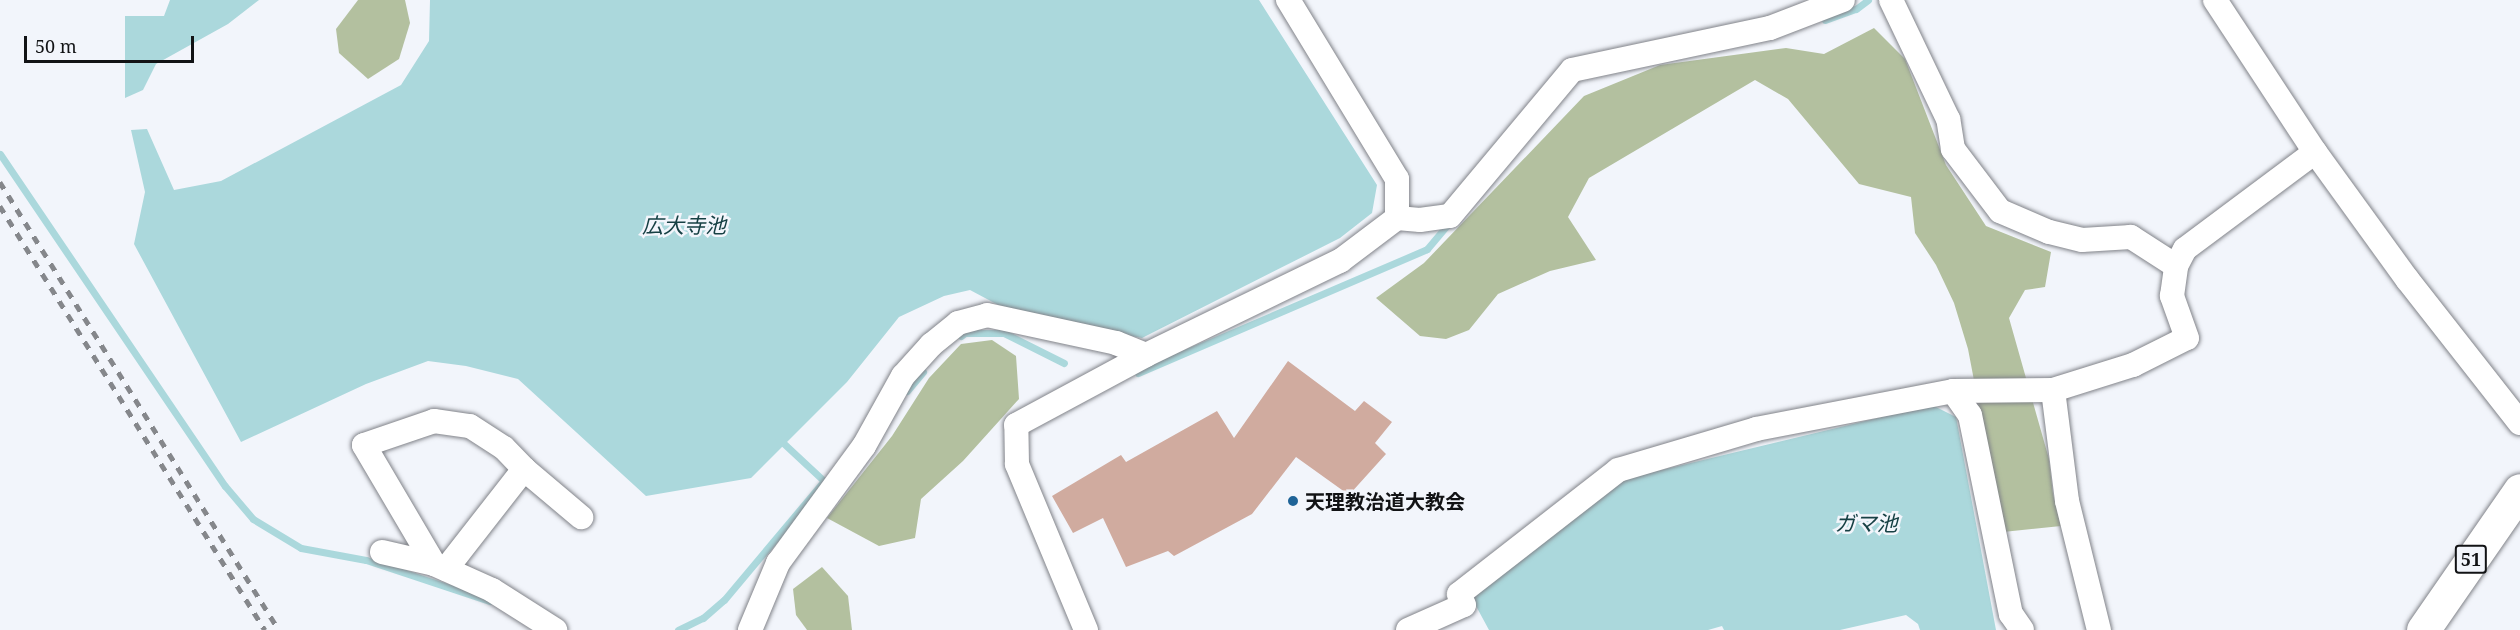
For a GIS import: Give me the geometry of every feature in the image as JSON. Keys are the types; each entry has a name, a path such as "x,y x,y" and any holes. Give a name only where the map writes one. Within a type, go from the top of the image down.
{"main road":[{"name":"51","path":"2423,630 2520,490"}],"street":[{"path":"1288,0 1397,179 1397,218"},
{"path":"1086,630 1017,464 1016,425 1146,355 1340,261 1397,218 1420,220 1450,216 1572,70 1770,28 1843,0"},
{"path":"2215,0 2315,152 2407,279 2520,423"},
{"path":"1892,1 1948,119 1953,149 2000,211 2049,232 2082,240 2131,237 2176,266"},
{"path":"1408,630 1464,605 1459,594 1618,470 1756,429 1953,391 2053,390 2133,365 2187,338 2172,296 2176,266 2185,249 2315,152"},
{"path":"750,630 778,562 864,446 903,376 931,345 958,323 987,315 1116,344 1146,355"},
{"path":"2053,390 2067,501 2099,630"},
{"path":"1953,391 1970,414 2015,625"},
{"path":"440,567 364,444 434,421 470,426 504,448 524,470 581,517"},
{"path":"440,567 524,470"},
{"path":"382,552 440,567 492,590 555,630"}],"green space":[{"path":"358,0 405,0 410,23 399,59 368,79 339,53 336,29"},
{"path":"1874,28 1905,59 1946,165 1986,226 2051,252 2045,287 2025,290 2009,318 2049,459 2053,494 2061,526 2003,532 1968,349 1954,303 1936,265 1915,233 1911,197 1859,184 1788,99 1755,80 1589,178 1568,217 1596,260 1550,271 1498,294 1469,330 1446,339 1420,336 1376,298 1424,263 1584,96 1660,65 1786,48 1824,54"},
{"path":"992,340 1016,356 1019,399 963,461 921,499 915,538 879,546 827,518 892,436 929,378 961,344"},
{"path":"822,567 848,596 852,630 807,630 796,615 793,589"}],"water":[{"path":"170,0 259,0 228,24 156,64 143,90 125,98 125,16 164,16"},
{"name":"広大寺池","path":"430,0 1259,0 1377,185 1372,213 1340,238 1142,338 1017,315 970,290 944,296 899,317 847,382 751,478 646,496 518,379 466,366 428,361 366,384 241,442 134,244 145,192 131,130 147,129 174,190 221,181 401,85 429,41"},
{"name":"ガマ池","path":"1932,405 1956,417 1996,630 1920,630 1918,624 1906,615 1840,630 1724,630 1722,626 1708,630 1489,630 1470,595 1624,479"}],"building":[{"path":"1288,361 1355,411 1364,401 1392,422 1375,443 1386,454 1349,495 1296,457 1252,514 1174,556 1168,551 1126,567 1103,518 1073,533 1052,496 1121,455 1126,462 1217,411 1234,438"}],"waterway":[{"path":"1825,20 1856,9 1868,0"},
{"path":"0,154 225,486 253,519 301,548 366,560 489,601"},
{"path":"1138,373 1427,249 1449,223"},
{"path":"961,336 965,333 1004,333 1064,363"},
{"path":"907,391 923,372"},
{"path":"678,630 703,618 724,600 824,481 779,439"}],"railway":[{"path":"0,182 279,630"},
{"path":"0,206 265,630"}],"place":[{"name":"天理教治道大教会","path":"1293,501"}]}
